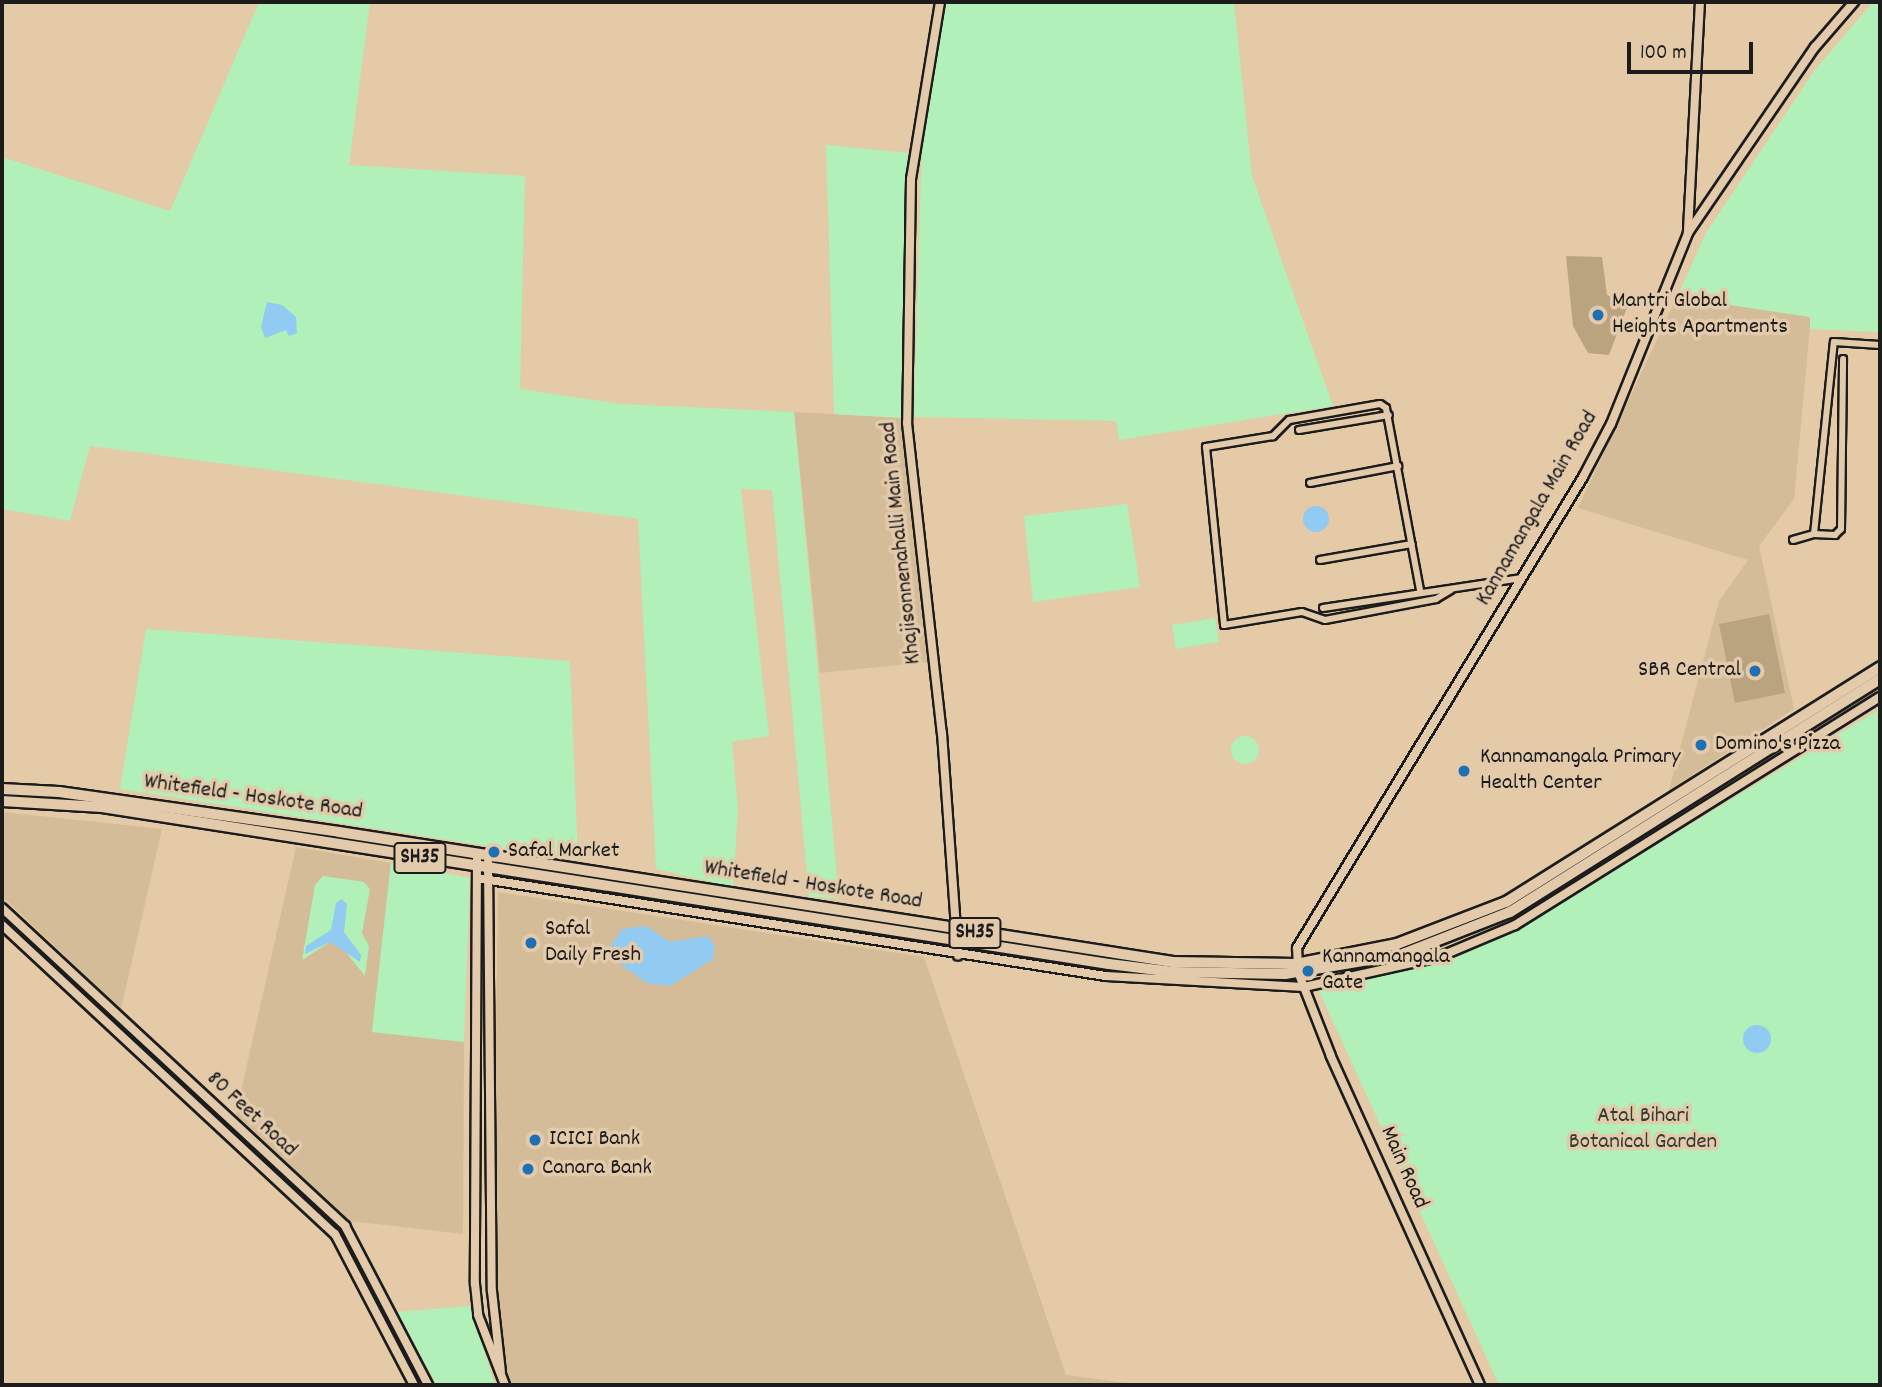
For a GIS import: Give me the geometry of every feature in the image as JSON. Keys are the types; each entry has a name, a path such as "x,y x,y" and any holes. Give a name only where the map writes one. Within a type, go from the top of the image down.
{"main road":[{"name":"Whitefield - Hoskote Road","path":"1297,968 1408,941 1506,902 1880,667"},
{"name":"Whitefield - Hoskote Road","path":"2,801 102,807 958,936 1173,962 1297,968 1400,955 1510,912 1880,680"},
{"name":"Whitefield - Hoskote Road","path":"2,789 134,802 481,866"}],"street":[{"name":"Khajisonnenahalli Main Road","path":"940,2 911,179 907,423 958,955"},
{"path":"1688,233 1700,2"},
{"name":"Kannamangala Main Road","path":"1297,968 1310,925 1607,434 1688,233 1815,47 1854,2"},
{"path":"1814,534 1833,342 1880,345"},
{"path":"1793,540 1814,534 1835,535 1842,528 1843,359"},
{"path":"1420,590 1389,415 1380,404 1289,420 1273,436 1206,447 1224,625 1302,612 1325,620 1436,599 1451,590"},
{"path":"1298,430 1389,415"},
{"path":"1310,483 1398,466"},
{"path":"1320,559 1412,544"},
{"path":"1323,608 1420,590 1451,590 1522,578"},
{"path":"487,880 958,955 1170,983 1304,988 1440,957 1516,925 1880,697"},
{"path":"481,866 487,880 492,1291 500,1373"},
{"path":"481,866 476,946 475,1284 478,1315 505,1385"},
{"name":"80 Feet Road","path":"2,908 345,1226 428,1385"},
{"name":"80 Feet Road","path":"2,925 335,1234 414,1385"},
{"path":"476,946 488,946"},
{"name":"Main Road","path":"1297,968 1480,1385"}],"shaded area":[{"path":"1677,297 1811,317 1794,499 1759,546 1794,709 1669,790 1719,601 1748,560 1578,508"},
{"path":"794,412 902,418 927,662 820,673"},
{"path":"2,812 162,829 121,1009 2,896"},
{"path":"296,847 391,863 372,1032 464,1042 463,1234 350,1221 235,1118"},
{"path":"498,892 924,957 1066,1375 1141,1385 509,1385 493,1276"}],"green space":[{"path":"259,2 370,2 349,165 525,176 520,389 621,404 794,412 839,898 809,897 772,490 741,489 769,736 732,742 738,809 733,887 656,869 638,519 90,446 70,521 2,509 2,157 170,211"},
{"path":"946,2 1234,2 1252,176 1333,406 1119,440 1116,421 914,417 922,142"},
{"path":"1873,2 1880,2 1880,332 1810,329 1810,317 1677,297 1706,233 1814,71"},
{"path":"826,145 908,153 902,418 834,414"},
{"path":"1127,504 1140,587 1033,602 1024,516"},
{"path":"1215,618 1219,642 1176,649 1172,625"},
{"path":"146,629 570,661 578,860 120,789"},
{"name":"Atal Bihari Botanical Garden","path":"1880,709 1880,1385 1499,1385 1319,991 1445,960 1516,930"},
{"path":"1245,736 1255,740 1259,750 1255,760 1245,764 1235,760 1231,750 1235,740"},
{"path":"391,863 470,878 464,1042 372,1032"},
{"path":"323,876 364,882 370,889 362,933 369,946 365,976 339,944 330,942 302,960 315,885"},
{"path":"470,1306 495,1385 437,1385 395,1312"}],"water":[{"path":"267,302 282,305 296,317 297,333 289,336 286,330 265,338 261,327"},
{"path":"1316,506 1325,510 1329,519 1325,528 1316,532 1307,528 1303,519 1307,510"},
{"path":"342,899 347,904 344,932 361,955 360,962 330,942 305,954 306,946 331,930 336,903"},
{"path":"646,926 670,942 708,936 715,946 713,959 670,986 647,983 618,963 611,945 622,929"},
{"path":"1757,1025 1767,1029 1771,1039 1767,1049 1757,1053 1747,1049 1743,1039 1747,1029"}],"building":[{"name":"Mantri Global Heights Apartments","path":"1566,256 1602,257 1607,295 1628,305 1609,355 1588,353 1573,326"},
{"name":"SBR Central","path":"1769,614 1785,693 1735,703 1719,624"}],"place":[{"name":"Mantri Global Heights Apartments","path":"1598,315"},
{"name":"SBR Central","path":"1755,671"},
{"name":"Domino's Pizza","path":"1701,745"},
{"name":"Kannamangala Primary Health Center","path":"1464,771"},
{"name":"Safal Market","path":"494,852"},
{"name":"Safal Daily Fresh","path":"531,943"},
{"name":"Kannamangala Gate","path":"1308,971"},
{"name":"ICICI Bank","path":"535,1140"},
{"name":"Canara Bank","path":"528,1169"}]}
